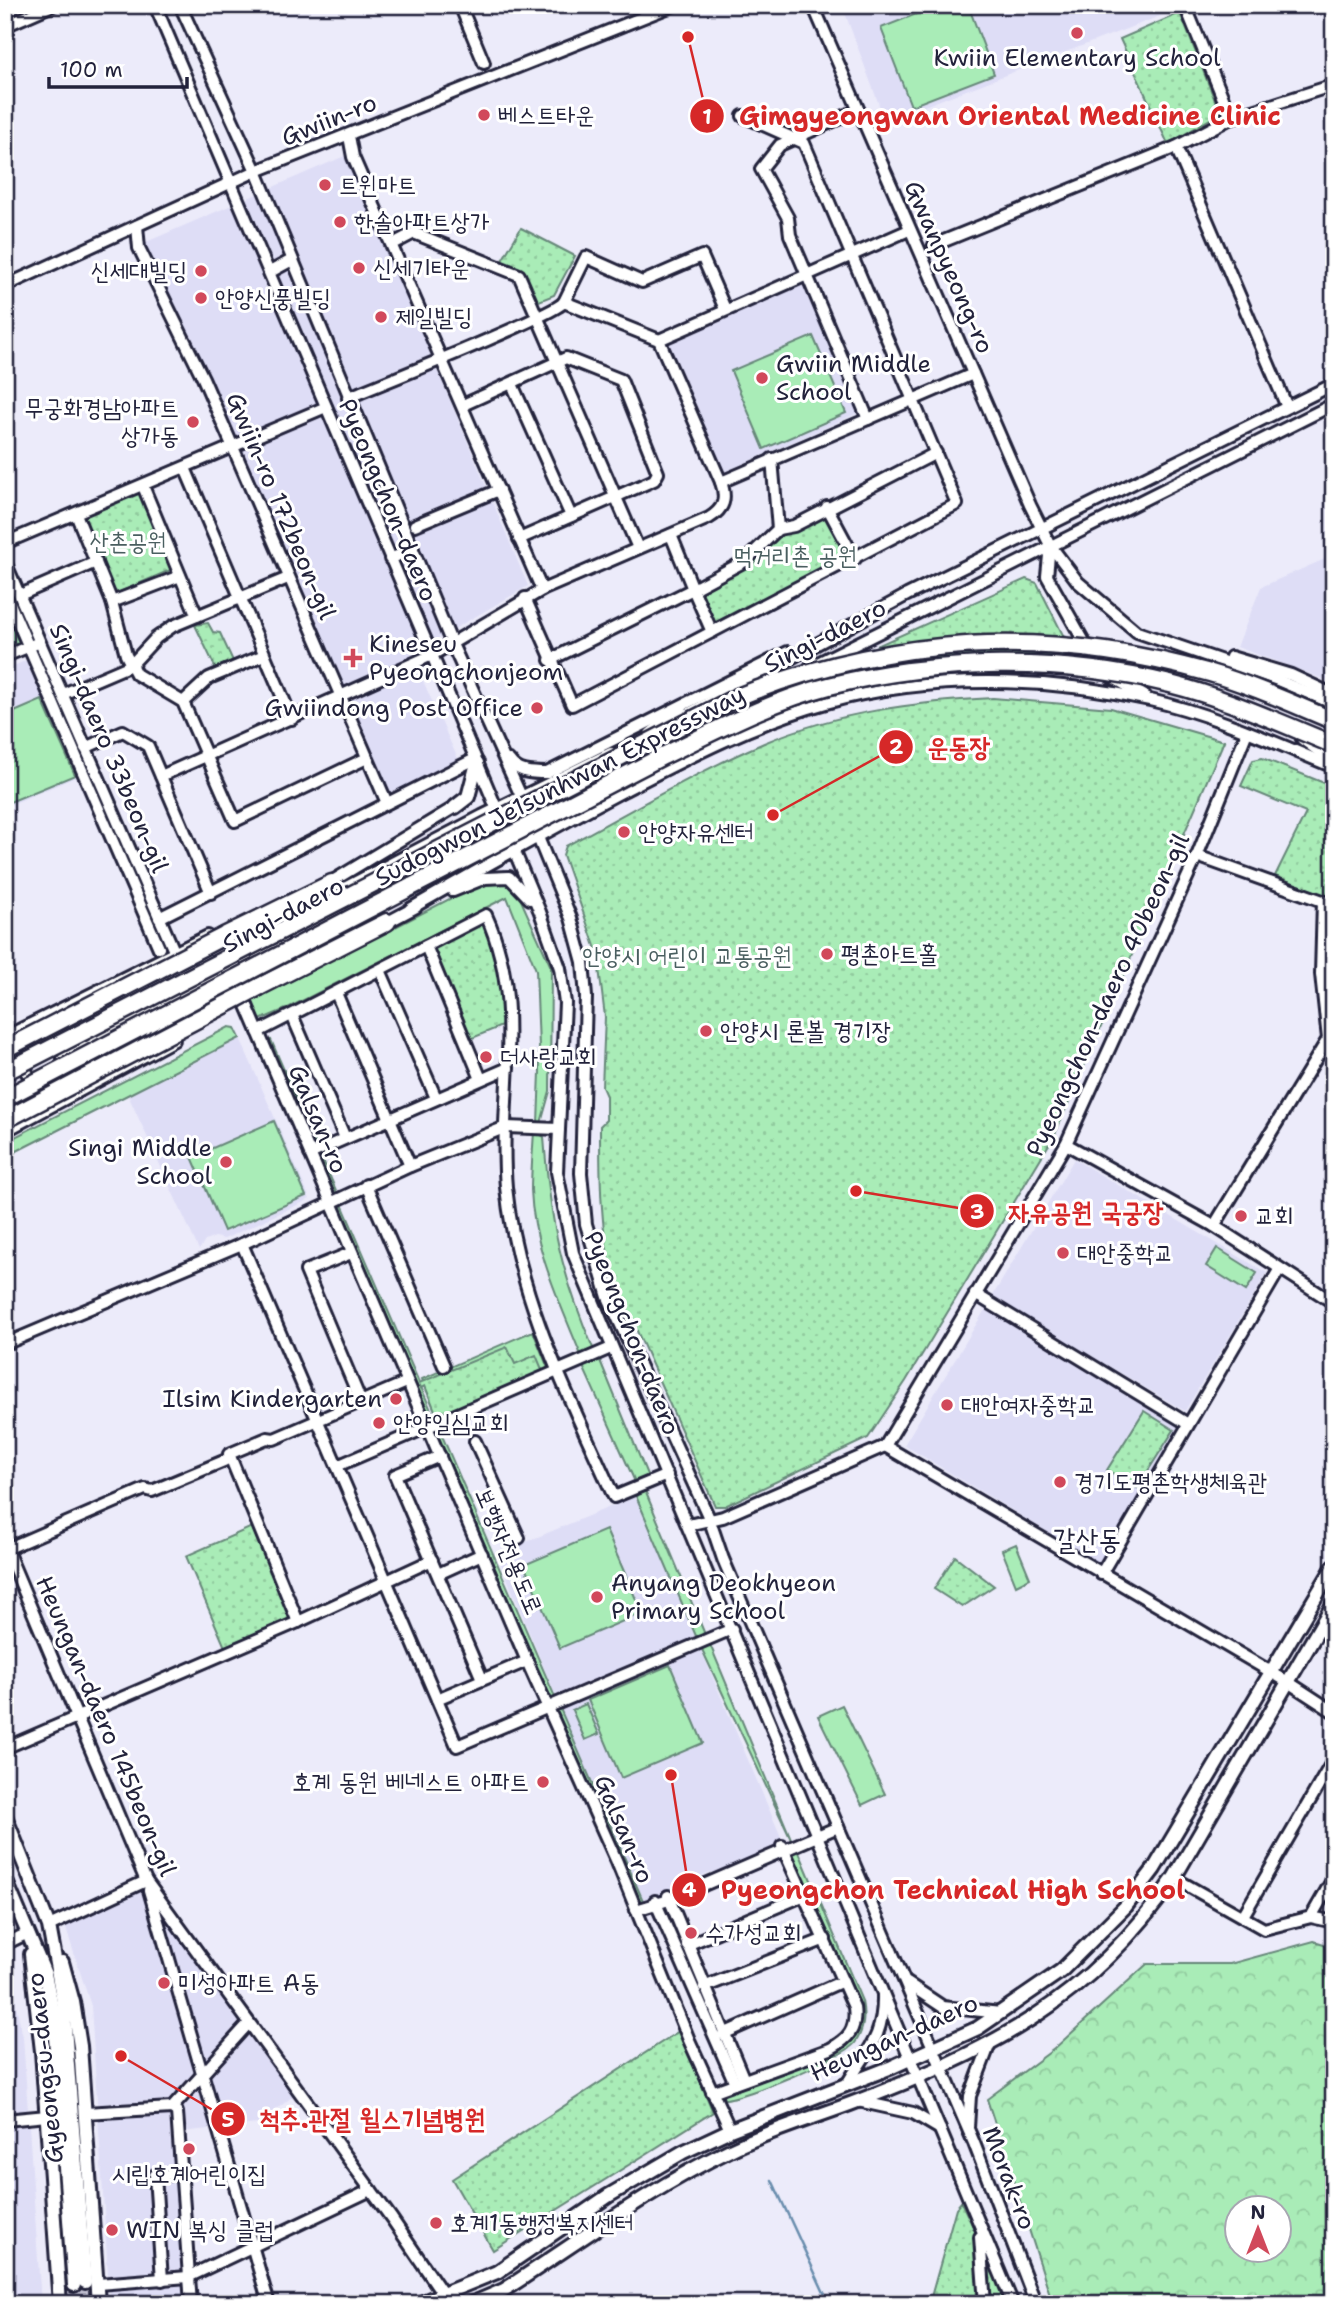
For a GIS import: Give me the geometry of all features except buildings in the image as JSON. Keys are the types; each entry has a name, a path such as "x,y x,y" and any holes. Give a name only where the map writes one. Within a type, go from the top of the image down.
{"highway":[{"name":"Sudogwon Je1sunhwan Expressway","path":"5,1072 698,716 793,674 853,659 975,643 1089,648 1156,659 1212,673 1334,722"},
{"name":"Sudogwon Je1sunhwan Expressway","path":"5,1098 663,755 757,711 828,686 898,673 972,666 1052,667 1119,673 1171,684 1334,745"},
{"path":"6,1038 332,883"},
{"path":"5,1120 387,922"}],"main road":[{"path":"455,807 468,797 476,761"},
{"name":"Heungan-daero","path":"418,2304 497,2272 608,2196 683,2152 730,2130 933,2049 1001,2013 1061,1971 1126,1906 1154,1869 1334,1566"},
{"name":"Heungan-daero","path":"471,2304 505,2290 656,2191 713,2159 941,2069 989,2046 1076,1988 1112,1957 1147,1917 1174,1878 1334,1603"},
{"path":"1289,1644 1304,1653"},
{"name":"Gyeongsu-daero","path":"5,1816 49,1926 68,2047 86,2284"},
{"name":"Gyeongsu-daero","path":"5,1880 45,1975 53,2011 86,2284"},
{"path":"49,1926 74,2002 85,2113 86,2284 98,2304"},
{"path":"28,1933 47,2116 61,2302"}],"street":[{"path":"5,26 53,5"},
{"name":"Pyeongchon-daero","path":"155,5 540,912 560,968 565,1003 557,1172 566,1226 611,1348 732,1629 919,2078"},
{"name":"Pyeongchon-daero","path":"180,5 256,171 348,398 452,643 521,796 571,918 583,962 587,1024 582,1173 586,1224 592,1248 608,1297 709,1518 723,1559 941,2069"},
{"path":"460,5 484,63"},
{"name":"Gwiin-ro","path":"5,286 256,171 674,5"},
{"name":"Gwanpyeong-ro","path":"813,5 909,230 1042,529 1077,582 1138,632 1275,679 1334,704"},
{"path":"1185,5 1231,118"},
{"path":"934,245 1176,147 1231,118 1334,85"},
{"path":"858,110 780,145 761,169 788,219 790,235 868,419"},
{"path":"525,598 572,705 957,504 804,143 743,116"},
{"path":"349,136 352,158 443,357 542,590"},
{"path":"1176,147 1287,407"},
{"name":"Gwiin-ro 172beon-gil","path":"136,226 139,248 203,378 387,803"},
{"path":"659,340 909,230"},
{"path":"393,244 415,233 519,275 638,548"},
{"path":"348,398 560,308 586,257 642,282 702,256 725,309"},
{"path":"270,272 292,260"},
{"path":"161,776 432,655 525,598 720,511 725,499 721,482 659,340 564,302"},
{"path":"463,405 566,358 621,380 658,473 654,480 519,538"},
{"path":"721,482 973,374"},
{"path":"512,384 571,516"},
{"name":"Singi-daero","path":"5,1066 474,820 650,734 907,595 1334,384"},
{"name":"Singi-daero","path":"5,1090 238,962 527,811 1334,404"},
{"path":"5,542 326,407"},
{"path":"550,660 745,561 778,529 794,526 936,453"},
{"path":"772,460 778,529"},
{"path":"185,468 292,719"},
{"path":"142,486 197,616"},
{"path":"415,525 499,490"},
{"path":"828,507 855,559"},
{"path":"76,514 112,602 131,665 136,674 183,702 205,757 236,821 367,758"},
{"path":"671,535 712,632"},
{"path":"1051,545 1047,576 1100,670 1152,700"},
{"path":"390,559 413,549"},
{"name":"Singi-daero 33beon-gil","path":"5,562 20,596 34,644 62,694 174,951"},
{"path":"20,596 96,562"},
{"path":"112,602 180,576"},
{"path":"62,694 131,665 156,638 197,616 288,578"},
{"path":"5,592 34,644 159,948"},
{"path":"499,746 514,767 527,773 547,773 699,694 907,595"},
{"path":"1138,632 1266,666 1334,695"},
{"path":"5,656 34,644"},
{"path":"183,702 209,678 264,655"},
{"path":"657,745 823,691 892,678 963,670 1100,670 1233,712 1334,752"},
{"path":"5,1131 319,964 537,836 711,746 786,715 829,702 897,689 990,683 1044,683 1152,700 1247,732 1334,768"},
{"path":"650,734 699,694"},
{"path":"85,748 123,731 148,746 211,893"},
{"name":"Pyeongchon-daero 40beon-gil","path":"885,1446 1066,1144 1197,856 1247,732"},
{"path":"1302,739 1334,762"},
{"path":"159,918 476,761"},
{"path":"589,809 621,764"},
{"path":"332,883 455,807"},
{"path":"45,1111 30,1077 6,1038 174,951 474,820"},
{"path":"1197,856 1329,903 1321,974 1328,1039 1214,1226"},
{"path":"410,909 485,878 509,877 540,912"},
{"path":"259,1032 486,915 496,938 508,983 506,1184 512,1234 523,1281 558,1371 614,1496 667,1475"},
{"path":"426,946 481,1079"},
{"path":"380,970 436,1098"},
{"path":"336,993 411,1166"},
{"name":"Galsan-ro","path":"245,1001 333,1201 351,1253 527,1661 551,1707 639,1909 712,2092 730,2130"},
{"path":"292,1015 345,1139"},
{"path":"312,1153 508,1068"},
{"path":"5,1344 242,1244 366,1185 506,1127 559,1129"},
{"path":"1066,1144 1214,1226 1334,1303"},
{"path":"366,1185 444,1366"},
{"name":"보행자전용도로","path":"333,1201 551,1707"},
{"path":"242,1244 457,1746 732,1629"},
{"path":"351,1253 306,1271 361,1402"},
{"path":"1101,1574 1279,1270"},
{"path":"975,1294 1188,1424"},
{"path":"337,1466 611,1348"},
{"path":"7,1550 145,1489 152,1491 407,1382"},
{"path":"475,1441 519,1538"},
{"path":"688,1525 709,1518 723,1517 885,1446 1288,1682 1334,1712"},
{"path":"440,1456 395,1475 482,1679"},
{"path":"226,1458 298,1622"},
{"name":"Heungan-daero 145beon-gil","path":"7,1550 146,1881 371,2190 443,2294"},
{"path":"438,1574 482,1554"},
{"path":"5,1748 298,1622 432,1560"},
{"path":"437,1699 527,1661"},
{"path":"1243,1916 1334,1759"},
{"path":"639,1909 838,1827"},
{"path":"712,2092 846,2040 856,2019 844,1981 784,1848"},
{"path":"1311,1917 1334,1877"},
{"path":"1174,1878 1264,1929 1311,1917 1334,1922"},
{"path":"49,1926 146,1881 269,2304"},
{"path":"687,1945 805,1895"},
{"path":"668,1898 740,2082"},
{"path":"655,1901 740,2082"},
{"name":"Gyeongsu-daero","path":"5,1944 28,1933"},
{"path":"704,1987 825,1939"},
{"path":"723,2034 844,1981"},
{"path":"905,1981 943,2007 1001,2013"},
{"path":"847,2084 882,2026 883,1989"},
{"path":"172,2109 249,2024"},
{"path":"968,2130 970,2096 989,2046"},
{"name":"Morak-ro","path":"941,2069 968,2130 1035,2304"},
{"name":"Morak-ro","path":"919,2078 1013,2304"},
{"path":"858,2101 913,2113 940,2129"},
{"path":"85,2113 172,2109 177,2112 191,2304"},
{"path":"5,2120 47,2116"},
{"path":"162,2280 155,2175 182,2174"},
{"path":"86,2284 188,2277 371,2190"},
{"path":"980,2227 985,2304"}],"shaded area":[{"path":"842,5 1174,5 1176,10 885,121"},
{"path":"347,155 528,586 411,654 462,768 391,805 144,243"},
{"name":"Gwiin Middle School","path":"803,285 858,413 720,474 666,343"},
{"path":"1334,555 1334,683 1237,647 1261,587"},
{"path":"27,660 78,776 5,807 5,670"},
{"path":"1334,911 1334,1035 1331,1035 1325,974 1327,915"},
{"name":"Singi Middle School","path":"240,1038 310,1199 224,1239 215,1237 205,1241 199,1250 128,1095"},
{"path":"1074,1159 1267,1273 1185,1411 992,1297"},
{"path":"986,1308 1182,1426 1099,1563 904,1445"},
{"name":"Anyang Deokhyeon Primary School","path":"636,1496 697,1641 558,1702 497,1554"},
{"path":"698,1643 784,1844 717,1873 710,1872 701,1876 698,1881 660,1898 650,1896 644,1903 559,1706"},
{"path":"146,1881 297,2093 258,2124 180,2132 189,2304 110,2304 91,2006 63,1919"},
{"path":"5,1955 23,2037 41,2304 5,2304"}],"green space":[{"path":"939,5 968,5 994,74 911,106 881,28"},
{"path":"1180,13 1220,113 1168,144 1120,39"},
{"path":"521,228 575,256 554,295 534,303 521,272 500,264"},
{"path":"813,336 846,413 764,449 731,371"},
{"name":"산촌공원","path":"140,490 175,568 115,594 80,516"},
{"name":"먹거리촌 공원","path":"824,513 848,558 714,629 698,591 780,531"},
{"path":"1026,579 1037,583 1080,669 964,664 765,705 761,698"},
{"path":"5,611 20,645 5,651"},
{"path":"208,623 213,632 220,633 233,661 216,669 195,625"},
{"name":"안양시 어린이 교통공원","path":"993,698 1111,708 1224,741 1054,1136 906,1381 868,1438 725,1506 715,1506 612,1275 605,1238 601,1183 600,1126 606,1120 606,1096 602,1087 605,1017 597,952 563,855 566,846 714,766 792,732 877,710"},
{"path":"42,700 75,775 5,804 5,716"},
{"path":"1262,758 1334,787 1334,899 1275,876 1306,813 1241,786 1253,760"},
{"path":"488,879 507,880 516,889 551,967 550,1091 541,1123 538,1123 540,1072 536,970 507,897 286,1009 260,1020 253,1014 252,1001"},
{"path":"485,922 501,972 504,1025 470,1039 434,948"},
{"path":"229,1027 235,1028 240,1038 5,1157 5,1142"},
{"path":"271,1040 644,1903 638,1907 266,1041"},
{"path":"274,1121 306,1196 224,1231 192,1157"},
{"path":"534,1131 544,1137 558,1245 572,1294 593,1348 592,1352 581,1355 556,1295 537,1233 531,1190"},
{"path":"1217,1248 1257,1273 1246,1291 1206,1266"},
{"path":"533,1331 550,1373 439,1420 422,1379"},
{"path":"507,1347 515,1364 536,1355 544,1374 438,1418 425,1386 421,1388 419,1383"},
{"path":"599,1358 648,1477 636,1484 581,1362"},
{"path":"1144,1411 1174,1430 1137,1488 1107,1470"},
{"path":"644,1488 704,1632 700,1642 709,1642 794,1846 699,1643 633,1489"},
{"path":"252,1527 292,1624 227,1652 186,1556"},
{"path":"606,1530 642,1613 560,1648 524,1565"},
{"path":"1016,1544 1030,1578 1016,1585 1002,1550"},
{"path":"955,1556 994,1586 962,1607 934,1589"},
{"path":"670,1665 703,1743 621,1778 588,1700"},
{"path":"586,1704 599,1734 585,1740 572,1710"},
{"path":"842,1705 885,1794 862,1805 818,1716"},
{"path":"797,1847 862,2001 862,2028 855,2043 833,2058 771,2085 724,2099 722,2092 832,2050 858,2020 787,1851"},
{"path":"1314,1941 1334,1947 1334,2304 1053,2304 987,2099 1054,2049 1147,1964 1230,1964"},
{"path":"679,2031 713,2112 493,2250 452,2179"},
{"path":"961,2202 995,2272 1004,2304 929,2304 956,2208"}],"waterway":[{"path":"772,2180 826,2297 832,2304"}],"tunnel":[{"path":"85,2282 86,2304"},
{"path":"74,2285 75,2304"}],"place":[{"name":"Kwiin Elementary School","path":"1077,33"},
{"name":"Gimgyeongwan Oriental Medicine Clinic","path":"688,37"},
{"name":"베스트타운","path":"484,115"},
{"name":"트윈마트","path":"325,185"},
{"name":"한솔아파트상가","path":"340,222"},
{"name":"신세기타운","path":"359,268"},
{"name":"신세대빌딩","path":"201,271"},
{"name":"안양신풍빌딩","path":"201,298"},
{"name":"제일빌딩","path":"381,317"},
{"name":"Gwiin Middle School","path":"762,378"},
{"name":"무궁화경남아파트 상가동","path":"193,422"},
{"name":"Kineseu Pyeongchonjeom","path":"353,658"},
{"name":"Gwiindong Post Office","path":"537,708"},
{"name":"운동장","path":"773,815"},
{"name":"안양자유센터","path":"624,832"},
{"name":"평촌아트홀","path":"827,954"},
{"name":"안양시 론볼 경기장","path":"706,1031"},
{"name":"더사랑교회","path":"486,1057"},
{"name":"Singi Middle School","path":"226,1162"},
{"name":"자유공원 국궁장","path":"856,1191"},
{"name":"교회","path":"1241,1216"},
{"name":"대안중학교","path":"1063,1253"},
{"name":"Ilsim Kindergarten","path":"396,1399"},
{"name":"대안여자중학교","path":"947,1405"},
{"name":"안양일심교회","path":"379,1423"},
{"name":"경기도평촌학생체육관","path":"1060,1482"},
{"name":"Anyang Deokhyeon Primary School","path":"597,1597"},
{"name":"Pyeongchon Technical High School","path":"671,1775"},
{"name":"호계 동원 베네스트 아파트","path":"543,1782"},
{"name":"수가성교회","path":"691,1933"},
{"name":"미성아파트 A동","path":"164,1983"},
{"name":"척추.관절 윌스기념병원","path":"121,2056"},
{"name":"시립호계어린이집","path":"189,2149"},
{"name":"호계1동행정복지센터","path":"436,2223"},
{"name":"WIN 복싱 클럽","path":"112,2230"}],"district":[{"name":"갈산동","path":"1087,1539"}]}
